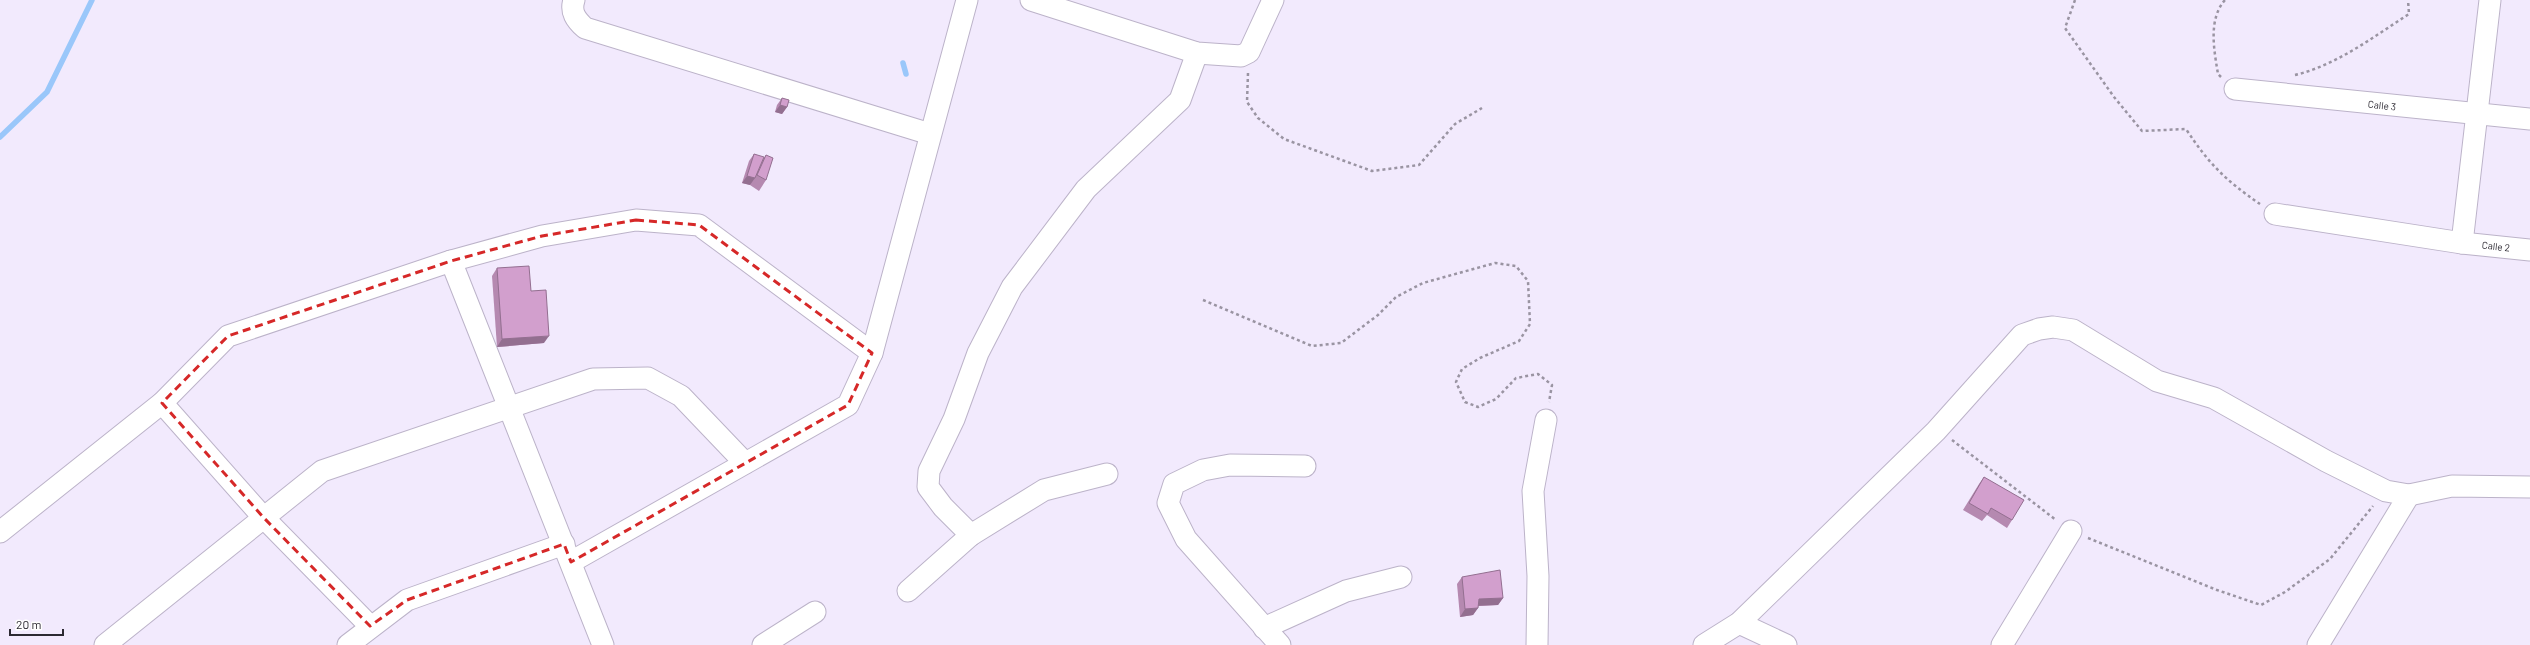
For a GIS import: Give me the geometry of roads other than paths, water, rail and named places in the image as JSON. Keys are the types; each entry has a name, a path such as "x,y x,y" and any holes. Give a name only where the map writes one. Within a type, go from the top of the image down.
{"street":[{"path":"574,0 572,6 575,19 585,28 930,134"},
{"path":"348,645 370,626 406,600 567,553 745,463 848,405 872,353 967,0"},
{"path":"1031,0 1197,53 1241,56 1249,52 1273,0"},
{"path":"2462,243 2490,0"},
{"path":"971,535 943,506 928,487 929,470 954,419 978,353 1012,287 1086,189 1180,100 1197,53"},
{"name":"Calle 3","path":"2235,89 2405,107 2476,112 2530,119"},
{"name":"Calle 2","path":"2275,214 2462,243 2530,250"},
{"path":"0,532 162,403 228,336 452,261 542,236 636,220 699,224 872,353"},
{"path":"452,261 603,645"},
{"path":"1704,645 1739,623 1936,431 2022,335 2039,329 2053,327 2073,330 2157,381 2214,398 2326,461 2386,491 2409,495 2452,486 2530,487"},
{"path":"105,645 322,471 593,379 648,378 681,396 745,463"},
{"path":"162,403 263,517 370,626"},
{"path":"1537,645 1538,576 1533,491 1546,420"},
{"path":"1280,645 1186,539 1168,503 1174,484 1203,470 1230,465 1305,466"},
{"path":"908,591 971,535 1044,490 1107,474"},
{"path":"2318,645 2336,612 2409,495"},
{"path":"2002,645 2071,531"},
{"path":"1264,628 1346,591 1401,577"},
{"path":"763,645 815,612"},
{"path":"1739,623 1786,645"}],"waterway":[{"path":"0,137 47,92 92,0"},
{"path":"903,63 906,74"}]}
